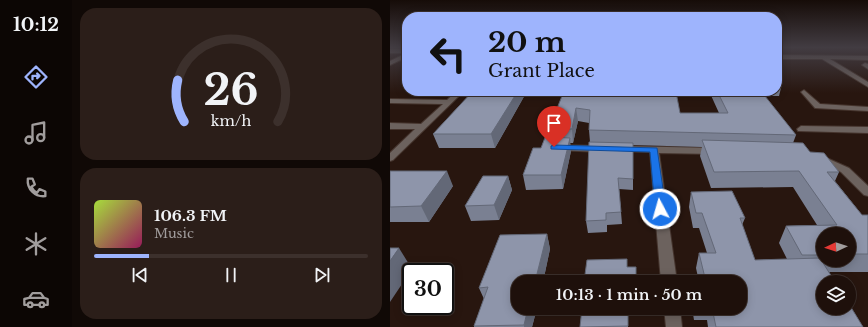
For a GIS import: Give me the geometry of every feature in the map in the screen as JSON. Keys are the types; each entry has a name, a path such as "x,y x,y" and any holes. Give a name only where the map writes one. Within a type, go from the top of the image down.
{"street":[{"path":"831,62 868,85"},
{"path":"804,92 818,106 855,107 868,109"},
{"path":"390,158 394,150 456,96"},
{"path":"390,101 449,102"},
{"path":"390,126 422,127"},
{"path":"801,129 868,130"},
{"path":"554,147 724,151"},
{"path":"654,150 668,275"},
{"path":"810,155 832,163 845,170 868,192"},
{"path":"673,315 674,327"}],"building":[{"path":"468,96 515,96 491,134 433,134"},
{"path":"562,96 677,96 680,113 728,113 720,96 765,96 796,135 589,130 590,110 576,108 572,129 552,129 548,131"},
{"path":"546,135 549,137 570,138 561,175 523,175 533,148 541,148"},
{"path":"702,140 803,143 810,152 824,153 839,172 827,172 862,215 868,215 868,254 856,254 856,227 816,227 816,255 802,255 786,226 837,225 799,171 714,172"},
{"path":"589,142 633,143 633,179 618,178 621,212 606,213 606,220 586,221"},
{"path":"390,171 447,171 421,206 390,207"},
{"path":"483,176 508,176 494,205 465,206"},
{"path":"732,191 745,218 740,218 755,260 816,258 816,267 826,267 831,275 816,275 816,315 856,315 863,327 716,327 713,315 747,315 747,275 704,275 699,253 716,253 702,213 696,213 691,192"},
{"path":"547,234 537,275 511,275 511,315 526,315 524,325 474,326 488,287 479,288 500,235"},
{"path":"390,248 399,248 390,261"},
{"path":"627,259 627,267 636,267 636,275 585,275 587,260"},
{"path":"581,315 628,315 628,326 580,327"}],"route":[{"path":"554,147 654,150 660,209"}]}
